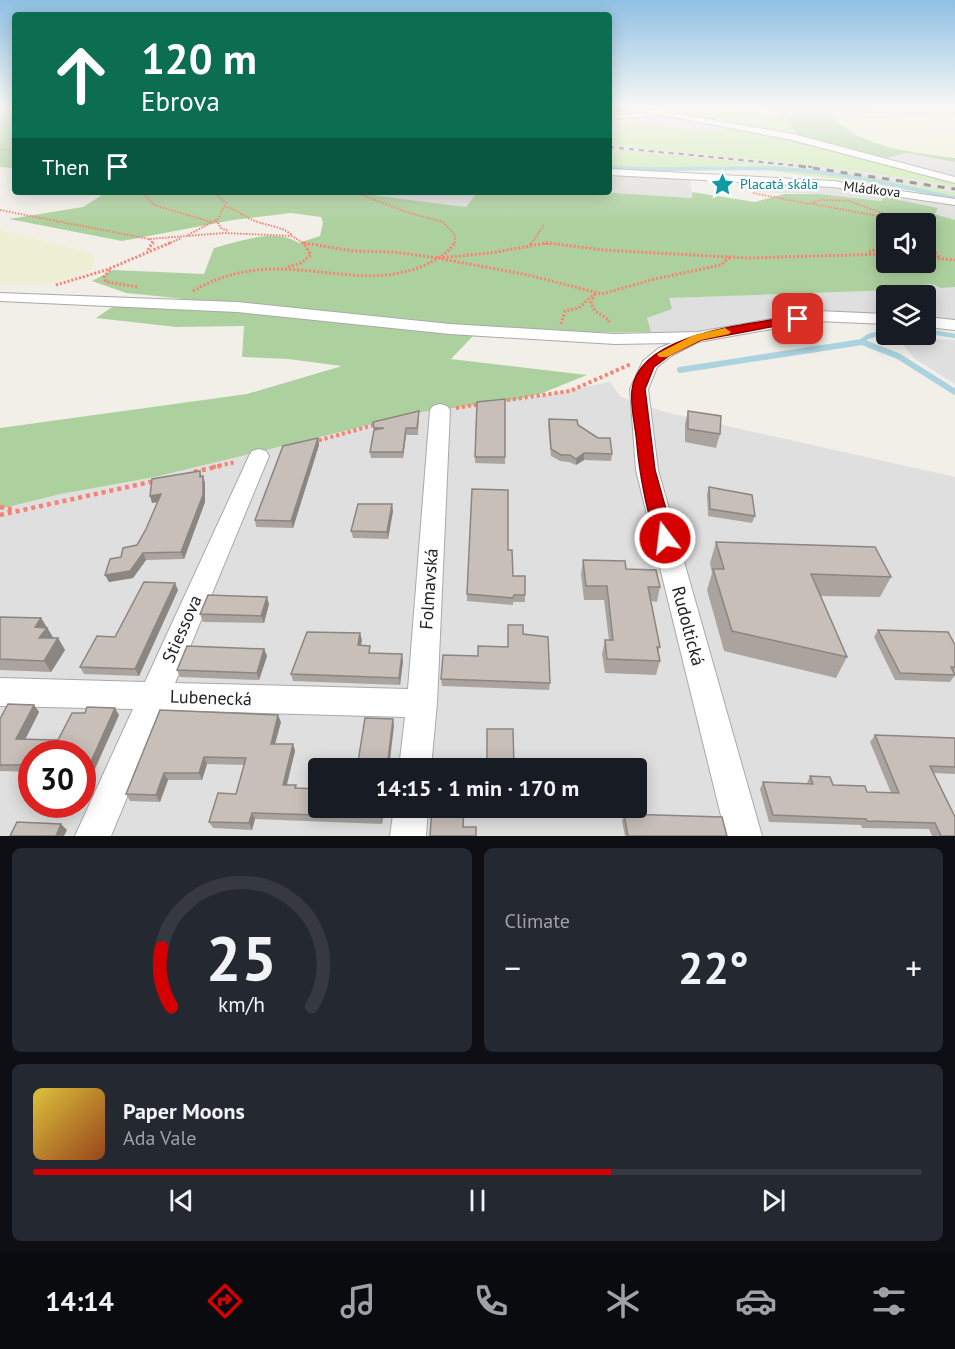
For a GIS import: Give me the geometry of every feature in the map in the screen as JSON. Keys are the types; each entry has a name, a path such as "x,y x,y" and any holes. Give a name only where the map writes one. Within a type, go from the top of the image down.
{"street":[{"path":"827,146 955,180"},
{"name":"Mládkova","path":"612,172 833,184 955,202"},
{"path":"0,297 237,307 390,323 545,336 615,339 698,337 817,316 876,319"},
{"path":"936,323 955,325"},
{"name":"Rudoltická","path":"698,337 666,352 649,365 639,389 647,470 744,836"},
{"name":"Folmavská","path":"416,758 422,703 440,410"},
{"name":"Stiessova","path":"93,836 152,696 259,456"},
{"name":"Lubenecká","path":"0,692 422,703"},
{"path":"408,836 410,818"}],"path":[{"path":"747,191 876,217"},
{"path":"145,195 154,205 214,221 224,230 239,233"},
{"path":"47,287 112,268 184,237 214,221 225,203 216,195"},
{"path":"363,195 406,212 443,222 455,235 454,244 438,258"},
{"path":"809,204 821,200 849,201 878,213"},
{"path":"176,303 199,286 223,277 285,268 309,257 310,248 280,227 252,220 238,209 224,206"},
{"path":"0,210 149,239 239,233 292,236"},
{"path":"529,245 544,225"},
{"path":"146,253 154,243 149,239"},
{"path":"304,243 353,251 394,252 438,258 528,275 595,294 721,265 730,257"},
{"path":"285,268 324,274 380,275 404,271 438,258 490,253 547,243 603,250 730,257 876,253"},
{"path":"868,253 876,250"},
{"path":"936,253 940,259"},
{"path":"936,258 955,260"},
{"path":"112,268 104,275 106,282 143,287"},
{"path":"545,336 549,328 560,325 565,311 579,308 595,294"},
{"path":"595,294 591,303 592,307 610,323 596,331 615,339"},
{"path":"499,402 570,391 633,363 666,352"},
{"path":"440,410 487,403"},
{"path":"304,444 384,423"},
{"path":"192,472 259,456"},
{"path":"0,515 159,480"},
{"path":"0,507 19,510"}],"shaded area":[{"path":"612,146 853,169 955,187 955,192 852,174 612,149"},
{"path":"906,153 955,162 955,178 887,158"},
{"path":"612,173 690,180 692,198 612,193"},
{"path":"749,181 807,183 887,194 882,201 819,194 754,192"},
{"path":"900,194 955,203 955,220 936,214 937,208 900,200"},
{"path":"375,195 475,195 466,207"},
{"path":"936,286 941,288 955,287 955,321 936,320"},
{"path":"876,291 876,316 817,313 775,318 693,334 651,332 646,318 672,309 668,298"},
{"path":"936,339 955,340 955,384 915,359 904,346 936,345"},
{"path":"610,382 621,397 665,412 955,477 955,836 0,836 0,509 61,494 155,477 422,412 516,400"}],"green space":[{"path":"0,146 12,146 12,168 0,167"},
{"path":"619,146 816,146 955,183 955,187 826,167"},
{"path":"839,146 886,146 955,158 955,162 906,153 887,158"},
{"path":"885,146 955,146 955,158"},
{"path":"612,149 875,177 955,192 955,196 778,172 747,165 655,169 656,174 612,170"},
{"path":"692,192 755,202 784,194 819,194 881,201 887,194 900,195 900,200 938,208 936,213 876,213 876,273 936,273 936,214 955,220 955,287 941,288 932,284 876,285 876,291 669,298 672,309 647,318 651,332 520,330 388,320 126,293 92,281 113,270 204,274 214,248 246,239 268,236 279,236 299,243 320,236 323,223 321,217 291,213 233,220 122,241 9,219 83,207 102,195 375,195 466,207 475,195 612,195 612,193 692,198"},
{"path":"0,230 81,250 95,256 94,266 84,275 46,285 0,285"},
{"path":"115,305 230,310 473,336 451,359 587,375 540,394 516,400 422,412 155,477 61,494 0,509 0,428 247,394 342,366 288,359 242,357 244,326 176,327 96,318"}],"building":[{"path":"505,399 505,457 475,457 477,402"},
{"path":"419,411 417,428 406,428 403,452 370,452 374,430 384,428 374,428 373,422"},
{"path":"688,411 721,416 720,434 688,429"},
{"path":"549,419 577,420 578,425 598,438 610,438 612,454 584,453 576,459 570,455 561,455 551,449"},
{"path":"318,438 291,521 255,520 283,446"},
{"path":"200,471 200,477 203,476 203,495 181,552 143,553 130,571 105,575 110,559 121,557 123,548 137,545 146,529 161,494 150,496 152,479"},
{"path":"709,487 752,495 755,516 710,509"},
{"path":"472,489 508,490 508,550 512,550 513,576 525,576 525,595 514,595 513,598 467,594"},
{"path":"358,504 392,504 387,532 351,531"},
{"path":"716,542 875,547 891,577 811,574 847,657 732,631 713,569 724,569"},
{"path":"583,560 625,561 626,569 656,570 660,587 648,587 660,647 657,647 660,661 607,659 605,640 613,640 607,586 586,586"},
{"path":"144,582 175,583 135,669 80,667 97,636 115,637"},
{"path":"208,595 267,597 261,616 200,614"},
{"path":"0,617 41,618 35,627 47,628 39,638 58,638 44,661 0,659"},
{"path":"508,625 523,625 523,634 548,637 550,683 441,679 443,655 478,656 478,646 508,647"},
{"path":"878,630 948,632 955,645 955,667 951,667 955,675 900,673"},
{"path":"307,632 360,633 358,645 370,646 369,653 402,654 399,678 291,674"},
{"path":"187,646 264,649 257,673 177,670"},
{"path":"8,704 34,705 16,739 58,740 18,740 18,765 0,765 0,719"},
{"path":"87,707 115,708 96,750 96,740 58,740 72,713 85,713"},
{"path":"160,710 278,715 271,744 293,744 283,785 296,785 295,788 308,789 308,815 252,813 249,823 209,822 218,793 236,794 246,758 204,757 199,773 164,773 156,795 126,794"},
{"path":"365,718 393,719 388,758 359,758"},
{"path":"487,729 513,729 514,758 487,758"},
{"path":"875,735 955,738 955,767 930,766 955,817 955,836 941,836 935,823 773,815 763,782 813,784 810,776 830,777 833,785 865,786 867,792 899,793"},
{"path":"647,815 722,817 727,836 628,836 625,818 647,818"},
{"path":"431,818 463,818 463,827 476,827 476,836 430,836"},
{"path":"17,822 61,824 56,836 10,836"}],"waterway":[{"path":"612,167 761,168 805,171 869,180 955,198"},
{"path":"936,333 955,336"},
{"path":"862,342 867,337 876,334"},
{"path":"680,370 862,342"},
{"path":"862,342 898,356 955,392"}],"railway":[{"path":"612,147 812,167"},
{"path":"799,166 955,189"}],"slow traffic":[{"path":"663,354 698,337 725,332"}],"place":[{"name":"Placatá skála","path":"722,184"}],"route":[{"path":"665,538 647,470 639,389 649,365 666,352 698,337 798,319"}]}
